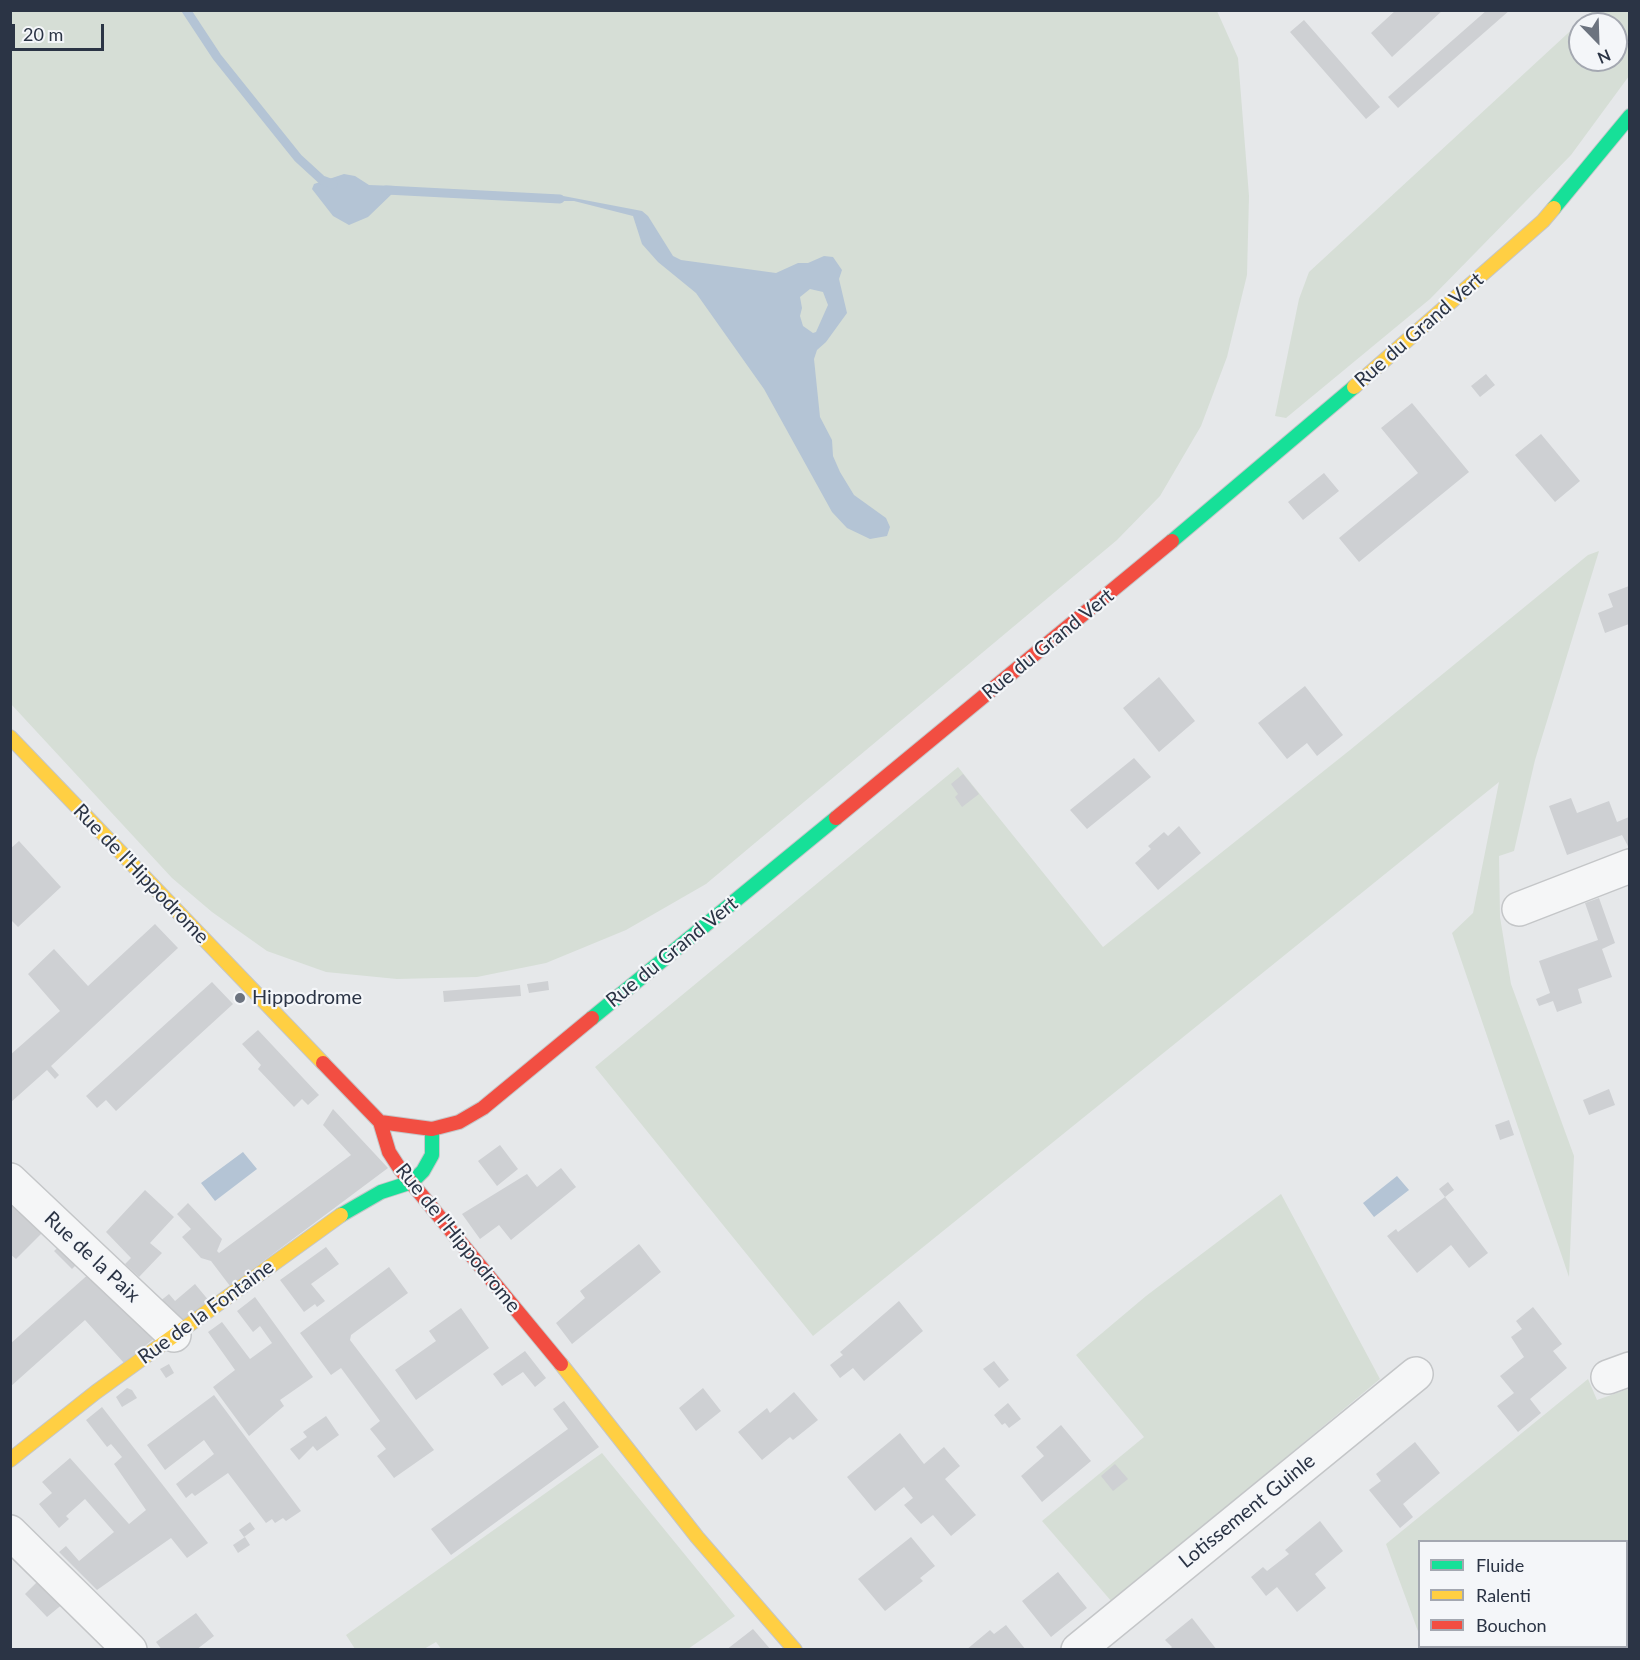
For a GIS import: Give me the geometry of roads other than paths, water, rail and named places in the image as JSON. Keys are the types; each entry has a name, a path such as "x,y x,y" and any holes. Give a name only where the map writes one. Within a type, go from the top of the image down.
{"main road":[{"name":"Rue du Grand Vert","path":"380,1122 432,1129 459,1122 483,1108 1173,540 1394,353 1543,221 1589,168 1629,116"},
{"name":"Rue de l'Hippodrome","path":"10,737 380,1122 389,1152 412,1182 488,1278 570,1375 697,1537 795,1650"},
{"path":"412,1182 423,1171 432,1155 432,1129"},
{"name":"Rue de la Fontaine","path":"10,1460 96,1392 357,1204 381,1192 412,1182"}],"street":[{"path":"1519,909 1629,866"},
{"name":"Rue de la Paix","path":"10,1180 174,1335"},
{"name":"Lotissement Guinle","path":"1078,1650 1416,1374"},
{"path":"10,1532 130,1650"}],"water":[{"path":"344,174 355,176 369,185 395,186 395,191 368,217 349,225 333,216 312,189 314,184"},
{"path":"558,195 642,211 648,216 673,256 681,260 776,273 798,263 808,263 824,256 833,257 842,270 839,279 847,313 826,342 817,350 814,359 820,417 832,440 833,456 840,472 854,495 886,518 890,527 887,536 870,539 847,528 832,512 764,389 696,293 658,262 642,244 633,216 574,201 561,201","holes":["810,289 823,292 828,305 816,332 813,333 803,326 800,316 802,308 800,297"]},
{"path":"243,1152 257,1169 215,1201 201,1183"},
{"path":"1397,1176 1409,1190 1374,1217 1363,1203"}],"waterway":[{"path":"186,10 217,57 298,158 322,180 333,184"},
{"path":"386,190 560,199"}],"place":[{"name":"Hippodrome","path":"240,998"}]}
